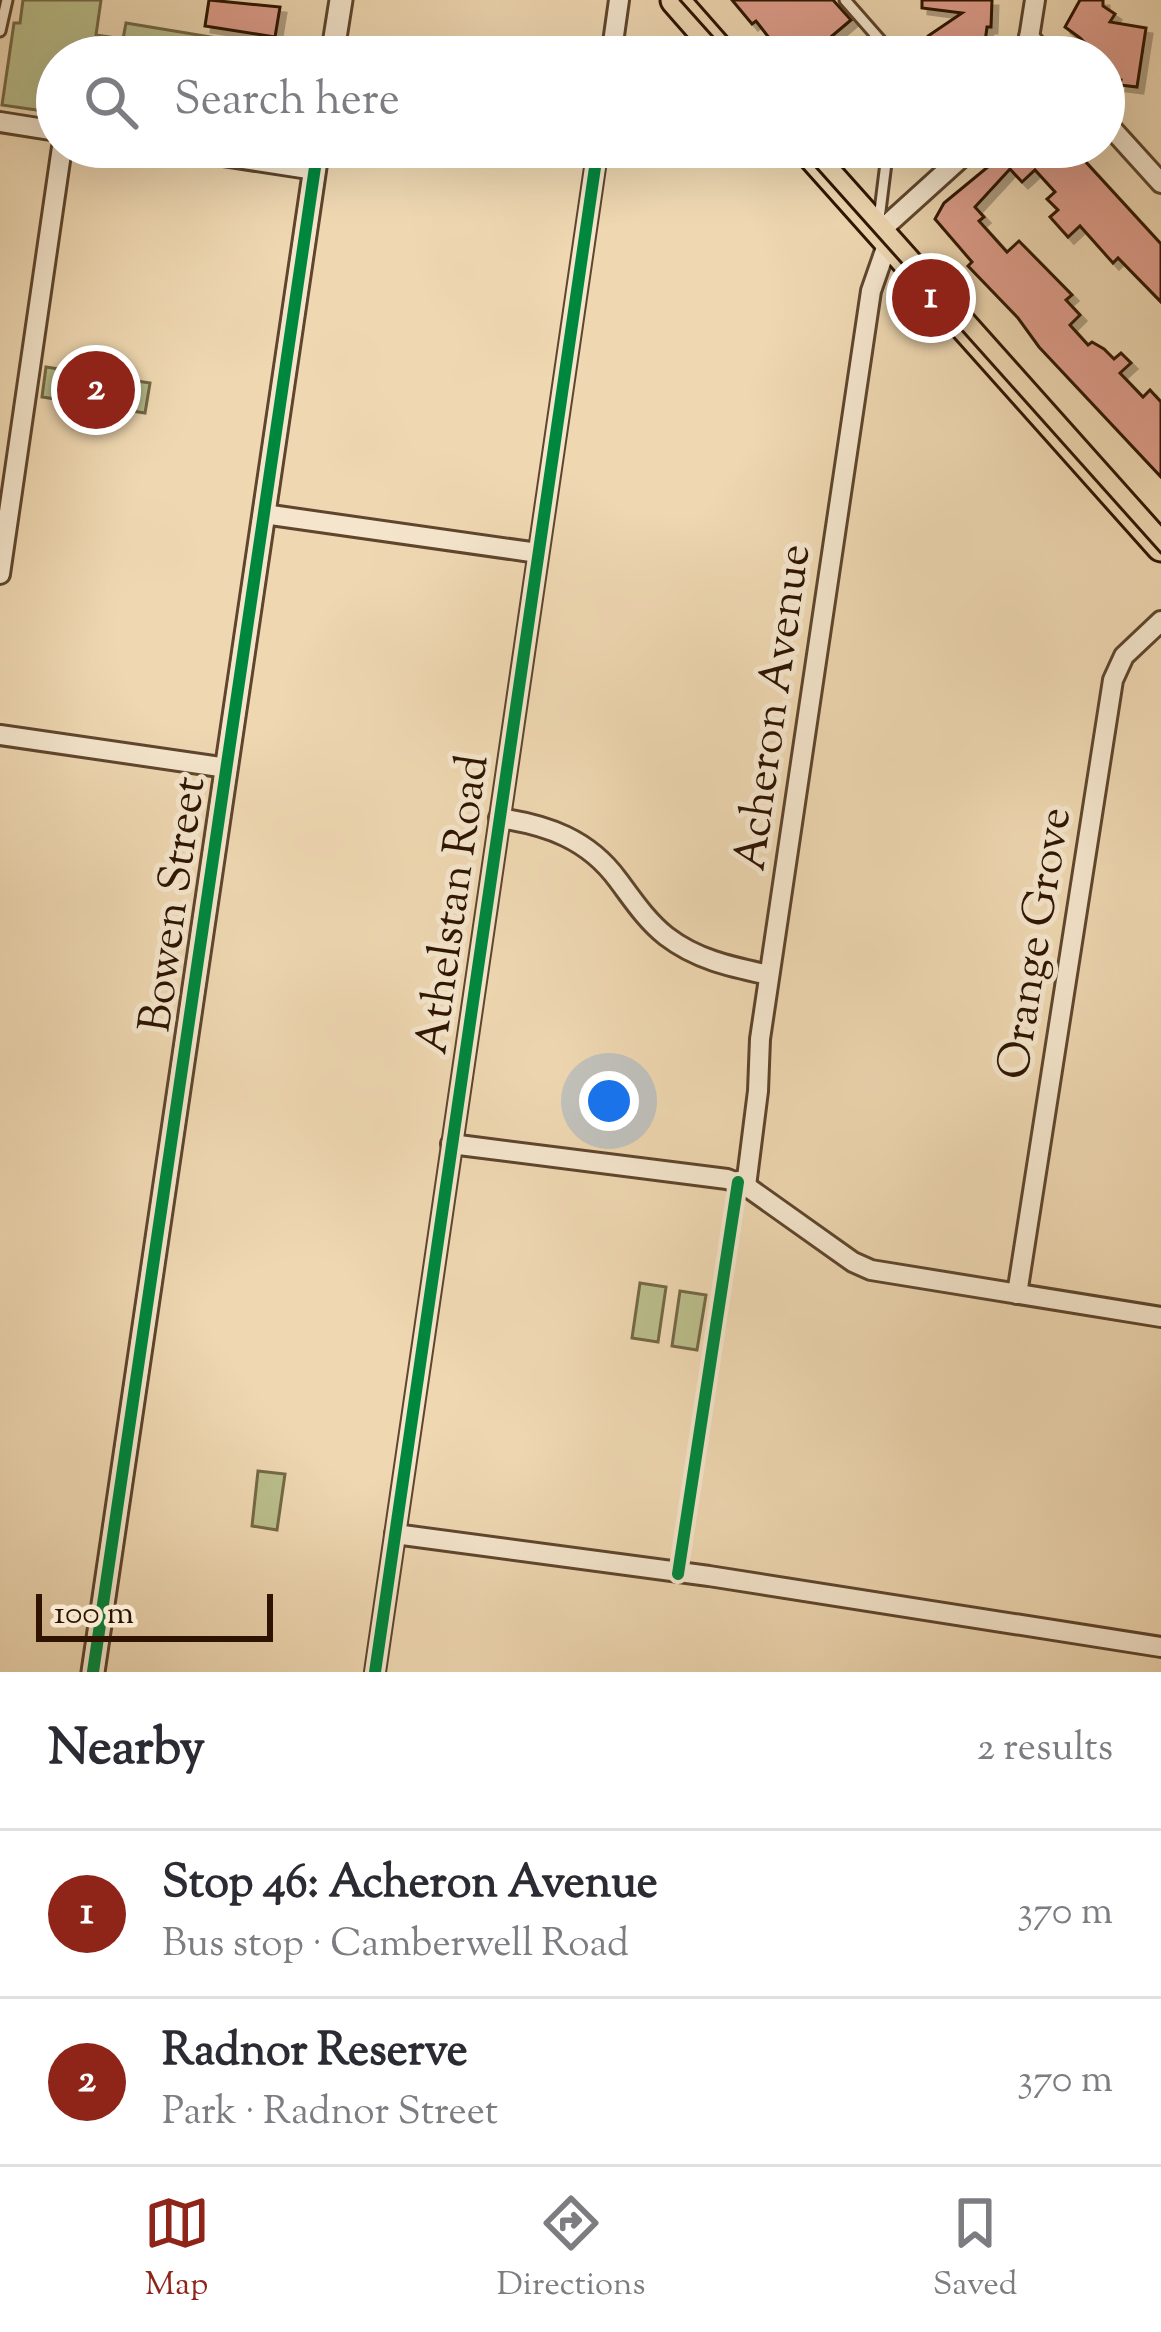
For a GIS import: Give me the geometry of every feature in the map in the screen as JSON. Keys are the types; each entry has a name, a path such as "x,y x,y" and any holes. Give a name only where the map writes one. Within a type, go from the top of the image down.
{"main road":[{"path":"675,0 707,36"},
{"path":"823,168 1161,547"}],"street":[{"path":"335,36 341,0"},
{"path":"613,36 619,0"},
{"path":"1030,36 1035,0"},
{"path":"0,122 36,128"},
{"path":"1125,143 1161,183"},
{"path":"0,574 59,168"},
{"name":"Bowen Street","path":"93,1672 315,168"},
{"name":"Athelstan Road","path":"375,1672 595,168"},
{"path":"882,235 952,168"},
{"name":"Acheron Avenue","path":"746,1186 769,975 882,235"},
{"path":"264,514 538,553"},
{"name":"Orange Grove","path":"1017,1294 1112,680 1124,656 1161,621"},
{"path":"0,735 226,768"},
{"path":"499,818 545,826 571,838 608,868 668,938 714,962 769,975"},
{"path":"451,1144 727,1179 746,1186 864,1268 1161,1317"},
{"path":"395,1534 709,1576 1161,1647"}],"lane":[{"path":"0,31 7,0"},
{"path":"844,0 876,36"},
{"path":"882,235 887,168"}],"green space":[{"path":"23,0 101,0 96,35 103,36 36,36 36,110 2,105 14,23 20,23"},
{"path":"126,23 205,36 124,36"},
{"path":"46,367 150,383 145,413 42,397"},
{"path":"640,1283 666,1287 658,1342 632,1338"},
{"path":"680,1291 706,1295 697,1350 672,1346"},
{"path":"258,1471 285,1474 277,1530 252,1526"}],"building":[{"path":"209,0 280,7 275,36 205,26"},
{"path":"732,0 833,0 851,20 832,36 768,36 756,21 752,24"},
{"path":"922,0 992,0 991,27 986,36 928,36 962,13 922,8"},
{"path":"1080,0 1103,0 1103,6 1115,14 1110,22 1146,28 1137,87 1125,86 1125,36 1077,36 1065,27"},
{"path":"986,168 1091,168 1161,244 1161,302 1118,258 1113,263 1080,226 1068,237 1050,217 1058,210 1047,199 1055,192 1035,170 1022,182 1010,169 975,207 984,217 979,221 1007,252 1019,241 1072,295 1066,300 1080,315 1070,325 1088,345 1092,342 1114,359 1121,353 1131,363 1120,373 1143,397 1150,390 1161,402 1161,477 968,266 972,262 935,219 944,203"}],"tram line":[{"path":"680,0 712,36"},
{"path":"817,168 1161,553"}],"cycle path":[{"path":"93,1672 315,168"},
{"path":"375,1672 595,168"},
{"path":"678,1574 738,1182"}],"place":[{"name":"Stop 46: Acheron Avenue","path":"931,298"},
{"name":"Radnor Reserve","path":"96,390"}]}
